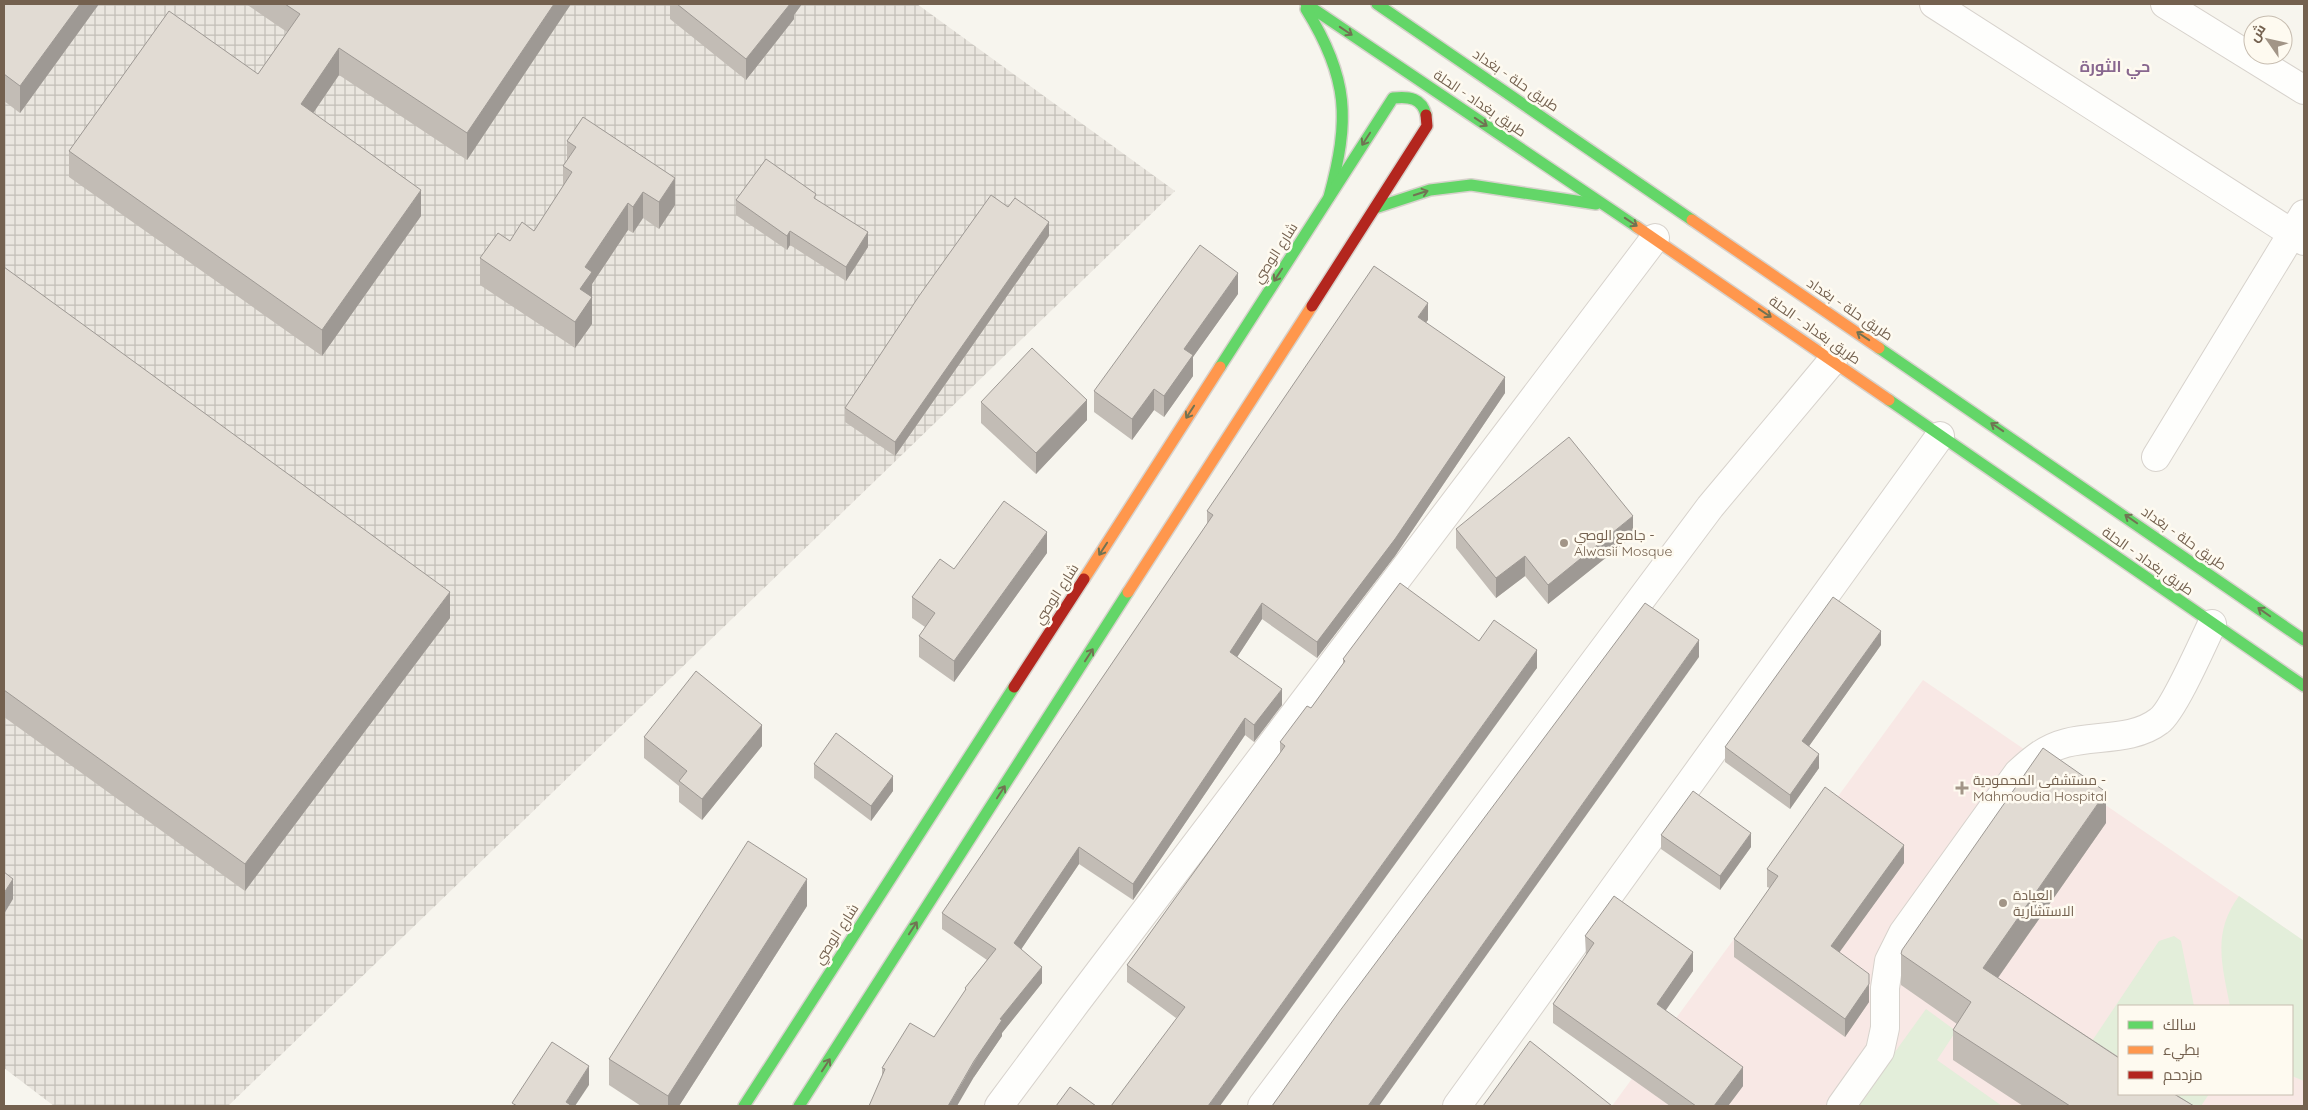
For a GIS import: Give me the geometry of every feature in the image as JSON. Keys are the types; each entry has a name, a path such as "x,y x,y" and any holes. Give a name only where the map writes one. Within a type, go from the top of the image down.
{"main road":[{"path":"1304,4 1322,31 1337,67 1344,105 1343,144 1329,197"},
{"name":"طريق بغداد - الحلة","path":"1304,4 1655,238 2304,686"},
{"name":"طريق حلة - بغداد","path":"1378,4 2304,640"},
{"name":"شارع الوصي","path":"744,1106 1393,98 1406,95 1419,101 1427,112 1427,126 1375,208"},
{"path":"800,1106 1375,208 1430,190 1471,185 1606,205"}],"street":[{"path":"1934,4 2301,230 2156,458"},
{"path":"2165,4 2304,90"},
{"path":"999,1106 1074,1004 1655,238"},
{"path":"1262,1106 1710,508 1833,360"},
{"path":"1457,1106 1940,436"},
{"path":"1841,1106 1880,1051 1885,1028 1885,988 1889,961 1903,933 2018,773 2039,754 2065,743 2132,733 2160,721 2174,700 2212,624"}],"shaded area":[{"path":"4,4 917,4 1175,191 228,1106 54,1106 4,1068"},
{"name":"مستشفى المحمودية - Mahmoudia Hospital","path":"1923,680 2304,941 2304,1106 1612,1106"}],"green space":[{"path":"2239,896 2304,941 2304,1081 2293,1076 2293,1005 2230,1005 2221,949 2225,923"},
{"path":"2174,936 2181,941 2194,1005 2118,1005 2118,1068 2086,1050 2159,941"},
{"path":"1926,1009 1956,1031 1937,1060 2002,1106 1856,1106"},
{"path":"2163,1095 2208,1095 2201,1106 2182,1106"}],"building":[{"path":"4,4 80,4 20,86 4,74"},
{"path":"285,4 554,4 467,133 339,48 301,104 421,190 322,330 69,151 169,11 258,74 300,14"},
{"path":"677,4 790,4 746,59"},
{"path":"583,117 675,178 659,202 643,192 633,207 628,203 585,267 592,272 580,289 592,297 575,322 480,258 498,233 510,241 522,222 534,231 572,172 563,166 576,147 567,141"},
{"path":"766,159 816,194 814,198 868,232 846,267 790,231 787,236 736,200"},
{"path":"991,195 1008,207 1015,198 1049,222 895,442 845,408 919,296"},
{"path":"1200,245 1238,273 1184,349 1193,355 1164,396 1154,389 1132,419 1094,391"},
{"path":"1374,266 1428,303 1418,317 1505,377 1395,539 1317,642 1262,603 1230,652 1282,689 1254,725 1245,718 1133,884 1079,847 1014,943 1042,967 1000,1019 1002,1020 974,1061 948,1106 869,1106 885,1069 882,1068 910,1023 934,1037 965,988 996,949 942,913 1213,515 1207,511"},
{"path":"4,267 450,592 245,864 4,690"},
{"path":"1032,348 1087,400 1036,453 981,402"},
{"path":"1569,437 1633,516 1548,585 1525,556 1496,578 1456,529"},
{"path":"1004,501 1047,532 954,661 919,636 935,613 912,597 940,559 954,569"},
{"path":"1400,583 1479,641 1494,620 1537,650 1208,1106 1111,1106 1185,1007 1127,965 1285,746 1280,742 1307,706 1311,708 1345,661 1343,659"},
{"path":"1833,597 1881,631 1802,741 1819,754 1790,795 1725,747"},
{"path":"1645,603 1699,640 1368,1106 1272,1106 1339,1012"},
{"path":"696,671 762,725 702,799 679,781 687,771 644,737"},
{"path":"836,733 893,776 871,806 814,764"},
{"path":"2043,748 2106,792 1983,968 2118,1057 2118,1095 2176,1095 2194,1106 2070,1106 1953,1030 1971,1002 1901,954"},
{"path":"1825,787 1904,845 1831,946 1869,974 1869,984 1845,1019 1734,939 1778,876 1767,869"},
{"path":"1693,791 1751,833 1720,876 1661,835"},
{"path":"748,841 807,879 668,1096 609,1059"},
{"path":"4,872 13,879 4,893"},
{"path":"1614,896 1693,952 1657,1004 1743,1067 1714,1106 1696,1106 1553,1004 1594,943 1585,936"},
{"path":"1530,1041 1612,1106 1483,1106"},
{"path":"552,1042 589,1066 566,1102 572,1106 517,1106 512,1103"},
{"path":"1070,1087 1096,1106 1056,1106"}],"traffic: fast":[{"path":"1306,4 1637,227"},
{"path":"1377,4 1692,220"},
{"path":"1306,9 1331,57 1342,100 1340,145 1329,197"},
{"path":"1220,367 1393,98 1404,97 1414,99 1421,105 1426,115"},
{"path":"1375,208 1430,190 1471,185 1596,204"},
{"path":"1879,348 2304,640"},
{"path":"1889,400 2304,686"},
{"path":"799,1106 1128,592"},
{"path":"744,1106 1014,687"}],"traffic: slow":[{"path":"1692,220 1879,348"},
{"path":"1637,227 1889,400"},
{"path":"1128,592 1312,306"},
{"path":"1084,579 1220,367"}],"traffic: jam":[{"path":"1312,306 1427,126 1426,115"},
{"path":"1014,687 1084,579"}],"place":[{"name":"جامع الوصي - Alwasii Mosque","path":"1564,543"},
{"name":"مستشفى المحمودية - Mahmoudia Hospital","path":"1962,788"},
{"name":"العيادة الاستشارية","path":"2003,903"}],"district":[{"name":"حي الثورة","path":"2115,66"}]}
